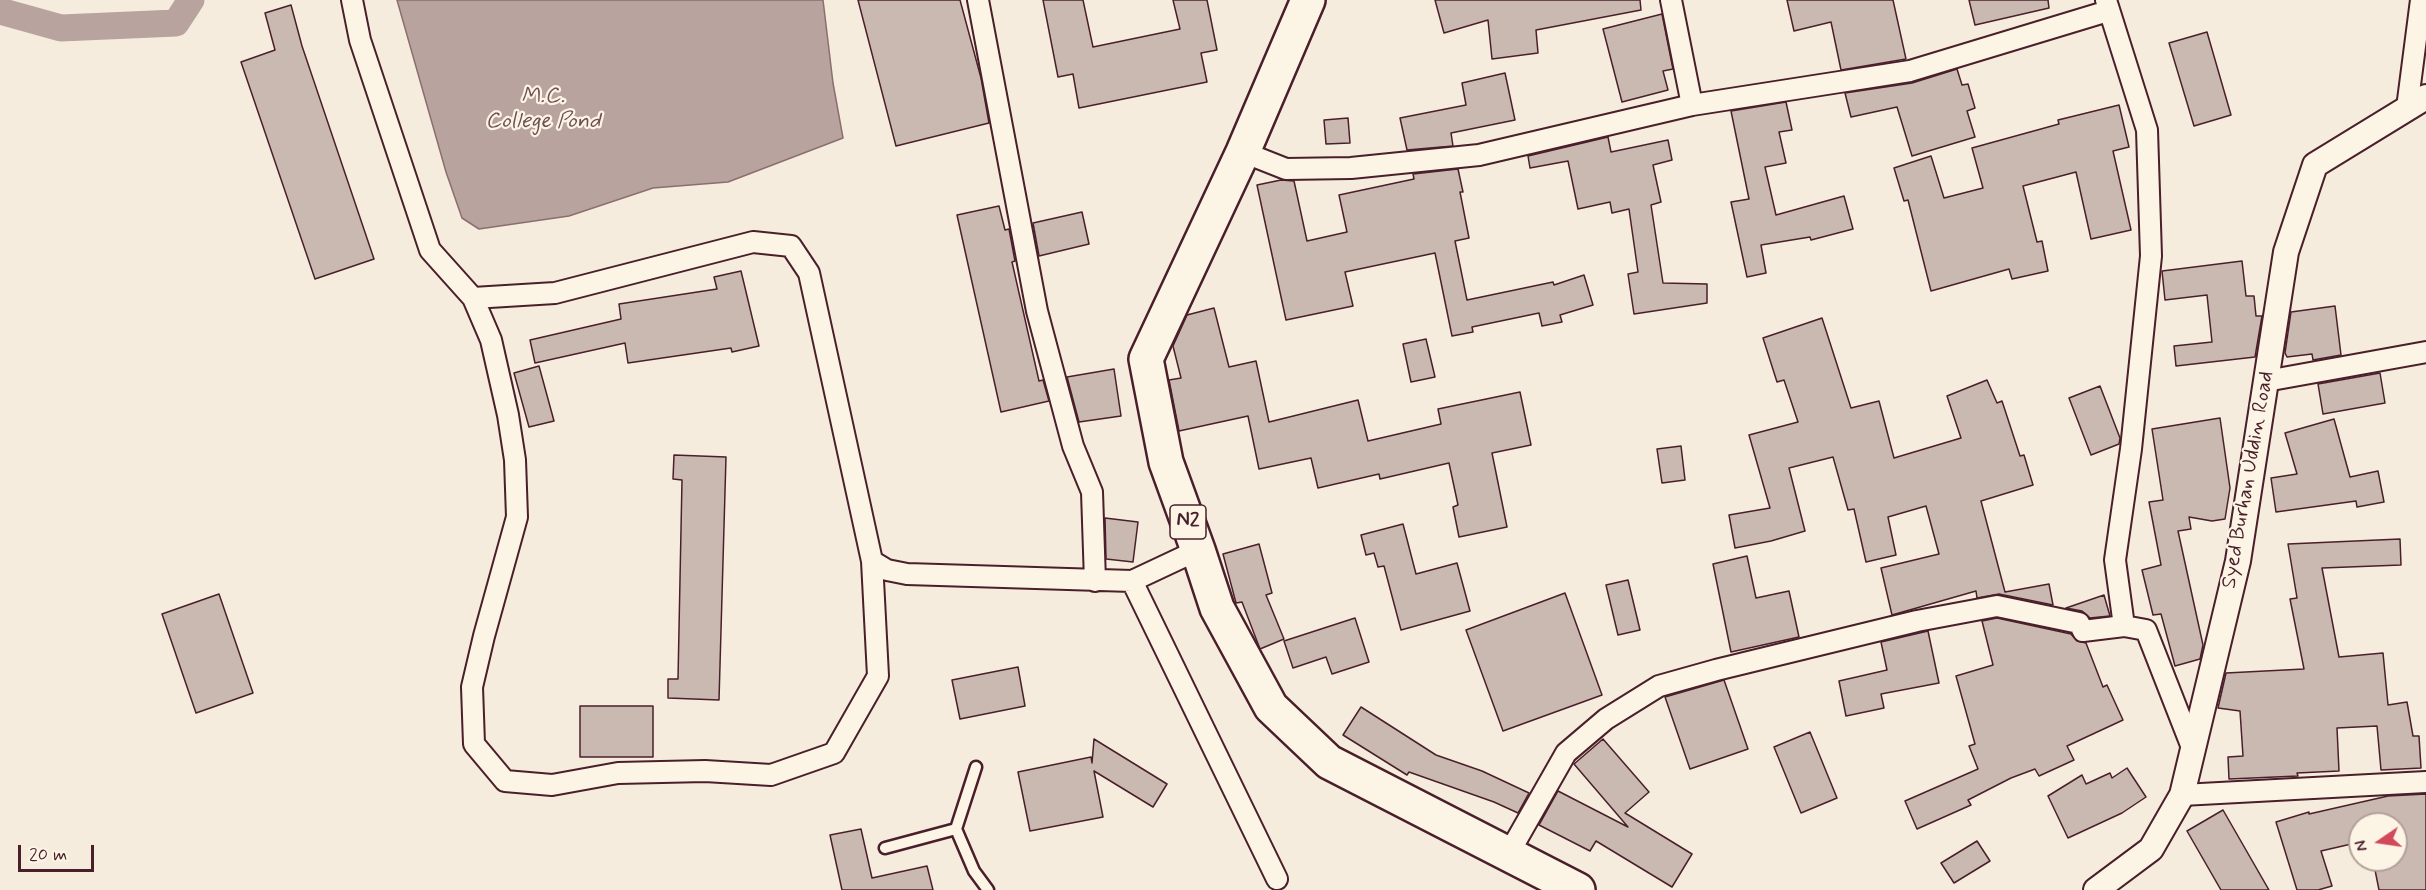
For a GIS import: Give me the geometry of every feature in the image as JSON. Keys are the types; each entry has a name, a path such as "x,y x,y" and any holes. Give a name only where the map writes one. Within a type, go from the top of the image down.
{"highway":[{"name":"N2","path":"1308,0 1243,152 1146,359 1166,462 1217,608 1271,707 1329,762 1578,890"}],"street":[{"path":"352,0 360,40 430,249 474,298 491,339 508,415 515,460 518,517 472,687 474,744 505,781 552,785 618,773 705,771 771,775 834,753 878,676 872,561 809,273 791,246 753,242 555,293 474,298"},
{"path":"978,0 1037,311 1073,446 1092,492 1095,580"},
{"path":"1671,0 1692,105"},
{"path":"2417,103 2421,0"},
{"path":"1243,152 1286,169 1351,168 1479,155 1692,105 1910,71 2107,5 2147,130 2151,256 2131,449 2115,560 2124,626"},
{"name":"Syed Burhan Uddin Road","path":"2096,890 2151,849 2182,795 2238,561 2286,252 2315,165 2417,103"},
{"path":"2266,381 2426,352"},
{"path":"872,561 887,570 907,574 1132,581 1198,550"},
{"path":"1132,581 1277,879"},
{"path":"1509,854 1566,753 1606,719 1659,686 1917,621 1997,606 2079,623 2083,631 2124,626 2146,630 2193,750"},
{"path":"2182,795 2426,782"}],"lane":[{"path":"976,767 956,829 974,871 988,890"},
{"path":"885,848 956,829"}],"water":[{"name":"M.C. College Pond","path":"397,0 823,0 833,83 843,138 728,182 653,188 569,216 479,229 462,218 446,172"}],"building":[{"path":"858,0 960,0 981,78 989,123 896,146"},
{"path":"1043,0 1083,0 1093,47 1180,29 1173,0 1207,0 1217,50 1201,53 1207,82 1079,108 1073,74 1058,77"},
{"path":"1435,0 1640,0 1641,10 1536,30 1538,53 1492,59 1488,20 1444,33"},
{"path":"1787,0 1893,0 1906,59 1841,70 1831,22 1794,31"},
{"path":"1969,0 2048,0 2049,8 1975,25"},
{"path":"291,5 302,46 374,259 315,279 241,62 275,50 265,13"},
{"path":"1662,14 1673,69 1663,71 1668,90 1622,102 1603,29"},
{"path":"2207,32 2231,115 2194,126 2169,43"},
{"path":"1957,69 1962,85 1968,84 1975,108 1967,111 1975,137 1912,156 1897,107 1851,117 1845,93 1912,83"},
{"path":"1505,73 1515,120 1451,133 1453,146 1407,150 1400,118 1466,105 1462,83"},
{"path":"1786,102 1792,130 1779,132 1786,163 1765,167 1776,215 1844,196 1853,229 1811,240 1810,237 1761,245 1766,273 1747,277 1731,202 1749,199 1731,111"},
{"path":"2119,105 2129,147 2113,151 2131,230 2091,239 2076,172 2023,186 2037,242 2042,241 2048,271 2012,279 2009,269 1931,291 1908,200 1904,201 1894,168 1931,156 1944,198 1983,188 1972,148 2059,124 2058,120"},
{"path":"1348,118 1350,143 1326,144 1324,120"},
{"path":"1608,137 1611,152 1668,140 1672,160 1653,165 1661,202 1651,205 1663,283 1707,284 1707,303 1634,314 1628,274 1638,272 1629,209 1612,213 1610,202 1578,209 1568,161 1530,168 1528,156"},
{"path":"1458,169 1469,238 1455,241 1467,300 1553,282 1554,285 1584,275 1593,305 1560,315 1562,322 1542,326 1539,313 1472,327 1473,332 1452,336 1435,253 1345,272 1353,306 1286,320 1257,185 1281,180 1294,181 1307,241 1347,232 1339,195 1414,179 1413,174"},
{"path":"999,206 1005,230 1009,229 1015,261 1012,262 1039,381 1043,380 1049,401 1001,412 957,215"},
{"path":"1082,212 1089,244 1039,256 1033,223"},
{"path":"2242,261 2246,296 2254,296 2256,316 2262,316 2255,357 2176,366 2174,346 2212,342 2207,295 2165,300 2162,271"},
{"path":"741,271 759,346 732,352 731,348 628,363 625,343 535,363 530,340 621,319 619,304 717,289 714,277"},
{"path":"2335,306 2341,355 2313,360 2312,354 2287,357 2285,353 2291,312"},
{"path":"1214,308 1229,367 1256,361 1269,422 1358,400 1368,441 1441,424 1438,409 1520,392 1531,445 1492,453 1507,527 1459,537 1453,507 1458,505 1449,463 1380,479 1379,474 1318,488 1311,458 1259,469 1248,416 1179,431 1169,380 1181,378 1173,346 1187,315"},
{"path":"1822,318 1851,408 1879,401 1894,458 1961,438 1947,396 1987,380 1997,403 2002,401 2020,456 2024,455 2033,485 1981,501 2005,592 2049,584 2053,605 1999,594 1977,598 1976,591 1892,615 1881,568 1939,554 1926,506 1888,517 1896,555 1866,562 1854,509 1848,510 1833,457 1789,468 1805,531 1735,548 1729,515 1770,508 1749,435 1798,422 1784,380 1777,382 1763,338"},
{"path":"1426,339 1435,377 1411,382 1403,344"},
{"path":"539,366 554,421 529,427 514,373"},
{"path":"1114,369 1121,416 1079,422 1067,377"},
{"path":"2380,373 2385,403 2323,414 2318,384"},
{"path":"2100,386 2120,438 2119,444 2091,455 2069,398"},
{"path":"2220,418 2230,488 2225,519 2212,521 2189,517 2191,529 2178,531 2203,645 2200,659 2175,666 2161,614 2153,615 2142,570 2161,565 2149,502 2163,500 2152,429"},
{"path":"2334,419 2350,477 2378,471 2384,502 2357,507 2356,501 2276,512 2271,478 2297,474 2285,433"},
{"path":"1681,446 1685,480 1662,483 1657,449"},
{"path":"674,455 726,457 719,700 668,698 668,679 678,679 682,480 673,479"},
{"path":"1105,518 1138,522 1133,562 1106,559"},
{"path":"1403,524 1416,574 1457,563 1470,611 1401,630 1384,566 1378,567 1374,553 1366,555 1361,535"},
{"path":"2400,539 2401,565 2322,568 2339,657 2383,653 2388,705 2407,702 2413,736 2419,736 2421,768 2381,770 2377,726 2337,728 2339,771 2297,773 2298,776 2229,779 2228,757 2243,756 2240,711 2218,708 2226,673 2304,669 2290,599 2297,598 2288,544"},
{"path":"1259,544 1272,593 1266,595 1284,639 1260,649 1242,602 1236,603 1223,554"},
{"path":"1747,556 1756,598 1789,591 1799,637 1731,652 1713,564"},
{"path":"1628,580 1640,630 1618,635 1606,585"},
{"path":"1565,593 1602,695 1503,731 1466,630"},
{"path":"219,594 253,693 196,713 162,614"},
{"path":"2104,595 2110,616 2090,618 2082,611 2066,608"},
{"path":"1355,618 1369,662 1332,674 1326,657 1293,668 1284,641"},
{"path":"1997,618 2071,634 2077,641 2086,643 2103,687 2107,685 2123,720 2067,746 2074,760 2039,776 2035,769 2011,778 1968,800 1971,805 1917,829 1905,801 1978,769 1969,746 1975,744 1956,676 1993,665 1982,621"},
{"path":"1928,631 1939,683 1881,694 1884,708 1846,716 1839,681 1887,670 1881,642"},
{"path":"1018,667 1025,706 960,719 952,680"},
{"path":"1724,680 1748,749 1690,769 1665,697"},
{"path":"580,706 653,706 653,757 580,757"},
{"path":"1361,707 1436,755 1482,771 1529,793 1518,813 1494,802 1409,772 1407,775 1343,735"},
{"path":"1810,732 1837,798 1801,813 1774,747"},
{"path":"1094,739 1167,784 1153,807 1094,771 1103,817 1030,831 1018,772 1091,757 1092,763"},
{"path":"1603,739 1649,792 1625,813 1692,854 1672,887 1596,841 1590,851 1539,825 1558,791 1628,827 1574,764"},
{"path":"2127,768 2146,797 2122,813 2068,838 2048,796 2082,775 2086,784 2110,773 2112,778"},
{"path":"2426,794 2426,890 2379,890 2375,872 2408,872 2408,812 2348,812 2348,845 2321,851 2332,886 2318,890 2297,890 2276,822 2309,812 2309,814 2388,796"},
{"path":"2223,810 2269,890 2221,890 2187,831"},
{"path":"861,829 872,878 927,866 933,890 842,890 830,835"},
{"path":"1977,841 1990,861 1954,883 1941,863"}],"waterway":[{"path":"0,11 61,28 176,23 191,0"}]}
